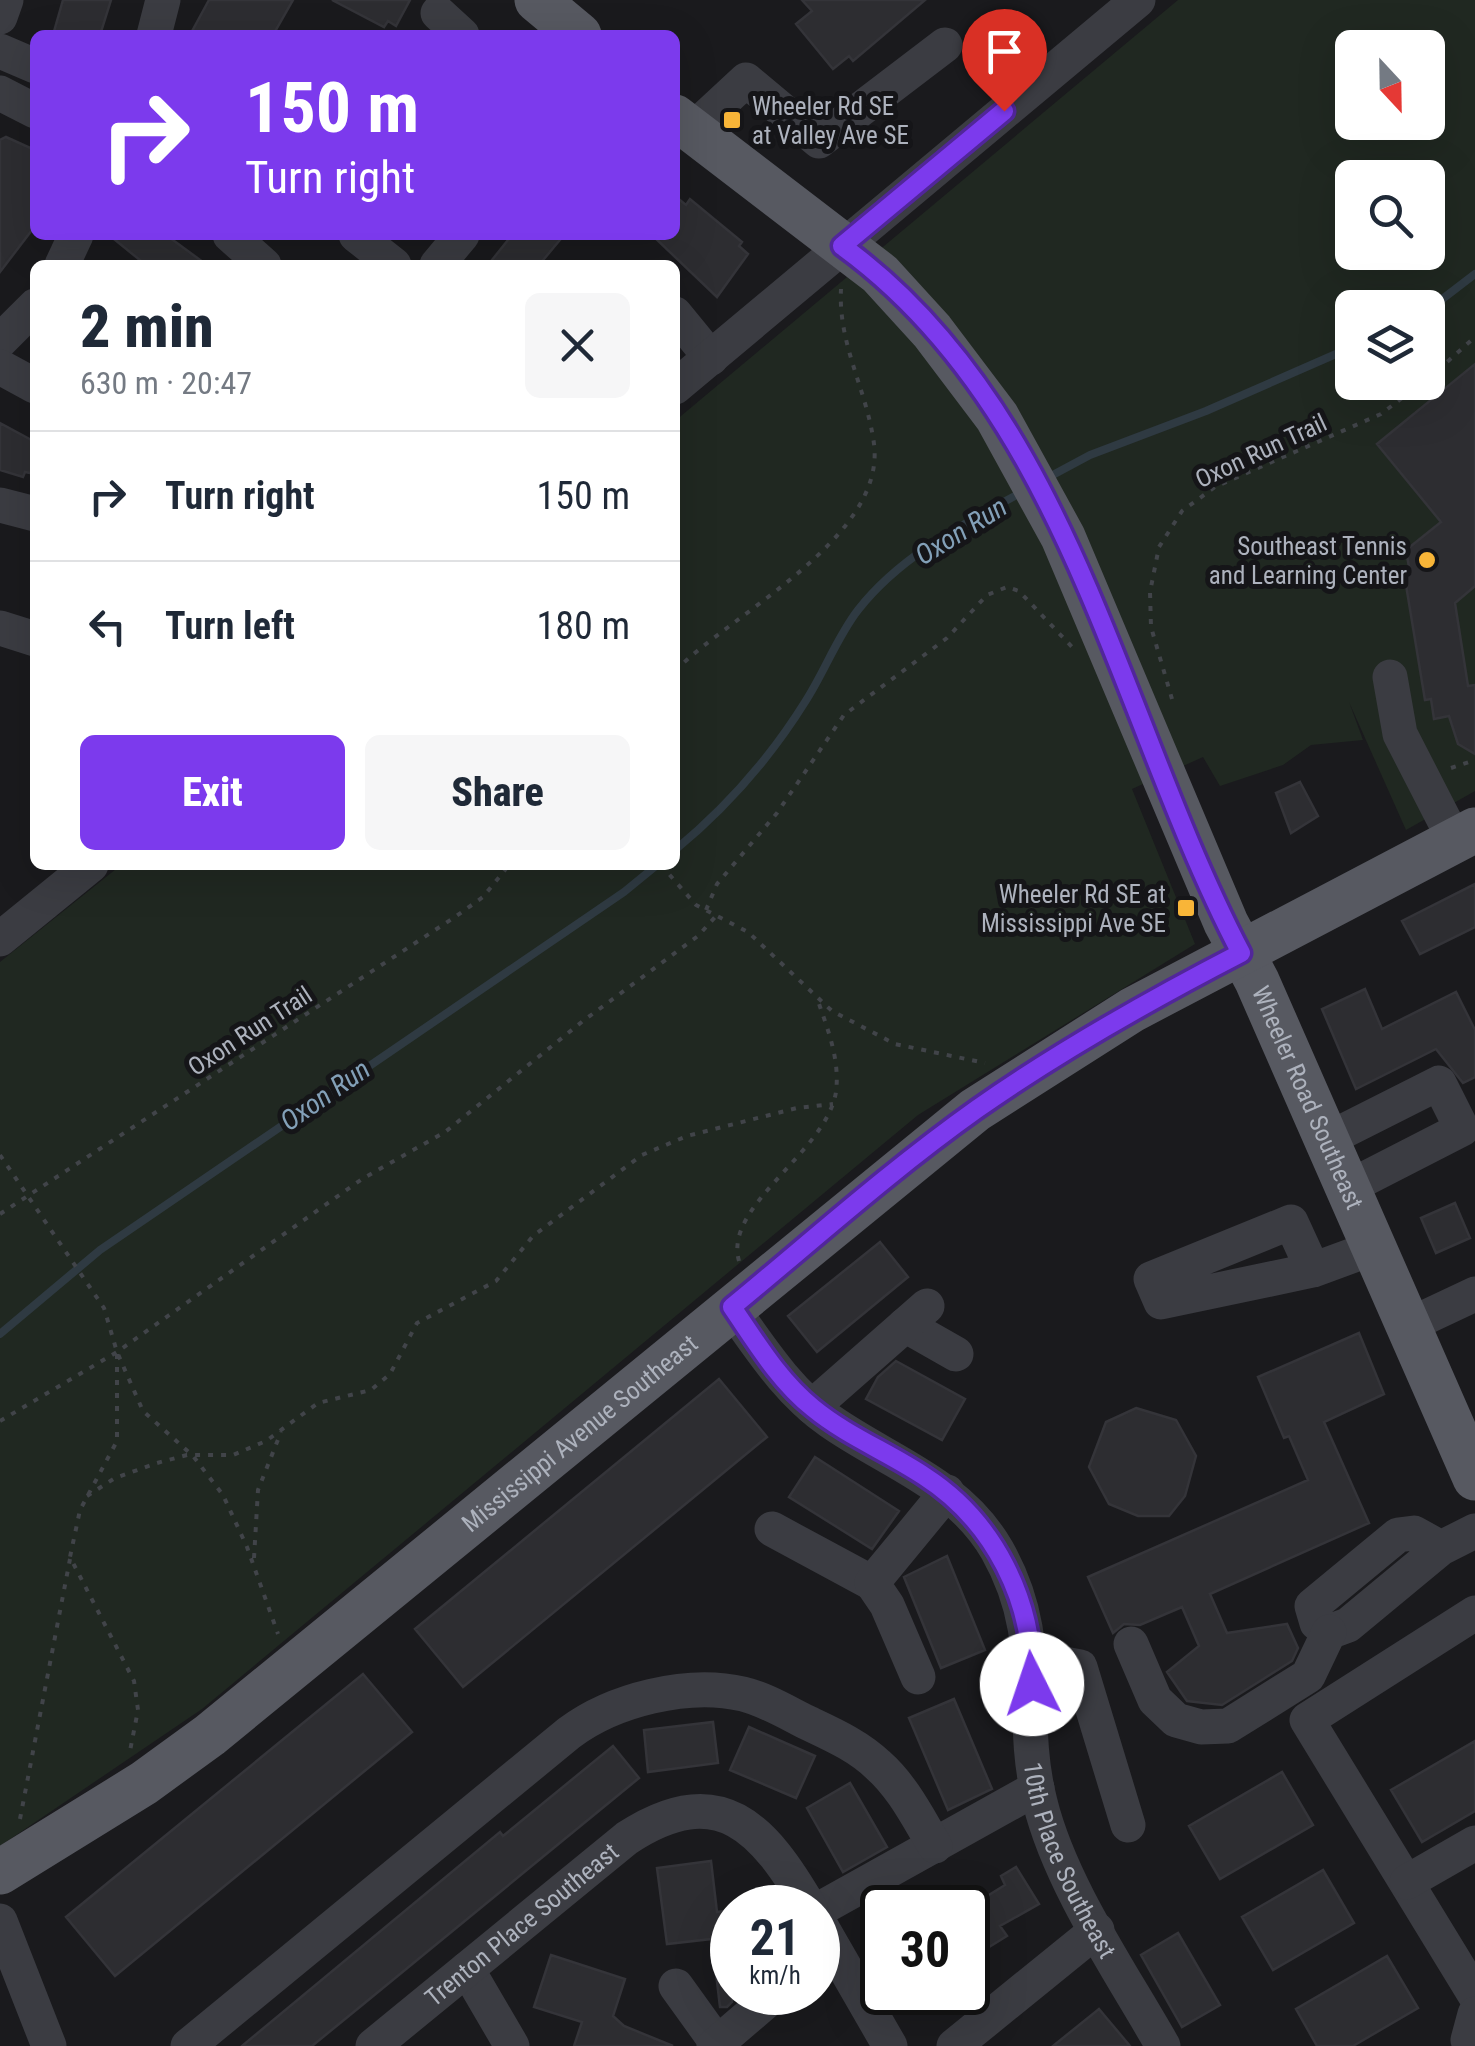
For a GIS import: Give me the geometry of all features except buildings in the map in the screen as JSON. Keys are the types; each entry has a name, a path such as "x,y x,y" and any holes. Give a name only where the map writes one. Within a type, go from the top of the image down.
{"main road":[{"path":"537,0 573,30"},
{"name":"Wheeler Road Southeast","path":"683,124 842,268 880,274 982,396 1026,462 1066,545 1241,953 1475,1478"},
{"name":"Mississippi Avenue Southeast","path":"0,1872 200,1742 737,1286 986,1102 1100,1029 1465,835"}],"street":[{"path":"0,17 6,0"},
{"path":"680,383 842,268 1138,0"},
{"path":"683,124 746,80 819,141 945,45"},
{"path":"0,51 30,64"},
{"path":"0,93 30,108"},
{"path":"236,240 258,260"},
{"path":"362,240 388,260"},
{"path":"441,260 458,240"},
{"path":"0,341 30,311"},
{"path":"680,320 711,358"},
{"path":"0,367 30,383"},
{"path":"0,505 30,513"},
{"path":"0,628 30,638"},
{"path":"1390,677 1400,734 1465,835"},
{"path":"0,939 84,870"},
{"path":"1326,1140 1438,1084 1462,1129 1347,1188"},
{"path":"1313,1270 1373,1248"},
{"name":"10th Place Southeast","path":"737,1286 786,1383 812,1407 947,1492 984,1530 1003,1562 1021,1606 1032,1658 1030,1739 1037,1788 1050,1834 1097,1930 1163,2046"},
{"path":"1407,1326 1475,1294"},
{"path":"812,1407 916,1315 956,1354"},
{"path":"872,1583 947,1492"},
{"path":"772,1529 872,1583 887,1605 918,1677"},
{"path":"1131,1644 1155,1700 1176,1720 1202,1727 1228,1726 1308,1676 1329,1632 1317,1623 1312,1606 1398,1536 1414,1533 1440,1548 1475,1530"},
{"path":"1475,1613 1307,1720 1475,1995"},
{"path":"1032,1658 1080,1668 1128,1825"},
{"path":"188,2046 568,1733 597,1712 623,1702 708,1691 743,1694 786,1712 845,1740 878,1764 902,1791 935,1846"},
{"path":"840,1898 1037,1788"},
{"name":"Trenton Place Southeast","path":"374,2046 627,1838 678,1815 714,1814 752,1829 776,1850 797,1885"},
{"path":"1407,1882 1475,1844"},
{"path":"0,1921 12,1991 50,2046"},
{"path":"954,2046 1097,1930"},
{"path":"467,1969 512,2046"},
{"path":"840,1969 890,2046"},
{"path":"676,1986 716,2045 751,2015"},
{"path":"1472,2046 1468,2040 1475,2014"}],"path":[{"path":"680,667 824,550 850,520 870,486 875,458 872,431 868,404 847,353 842,268"},
{"name":"Oxon Run Trail","path":"1445,363 1475,337"},
{"name":"Oxon Run Trail","path":"1172,700 1151,627 1150,592 1159,547 1182,511 1215,488 1371,419 1397,400"},
{"path":"706,910 717,884 777,813 844,715 947,638 986,594 1006,587 1019,591 1059,638 1077,647"},
{"path":"1450,768 1475,762"},
{"name":"Oxon Run Trail","path":"0,1214 455,917 484,896 505,870"},
{"path":"665,870 696,905 756,938 818,1001 895,1044 992,1065"},
{"path":"0,1421 117,1352 292,1224 445,1132 583,1021 698,936 716,916"},
{"path":"737,1286 736,1242 742,1224 804,1153 833,1104 835,1054 818,1001"},
{"path":"87,1496 128,1472 193,1456 234,1454 282,1429 318,1403 381,1383 417,1323 496,1281 533,1236 642,1155 700,1132 797,1108 833,1104"},
{"path":"0,1155 104,1308 117,1352 143,1411 193,1456 223,1495 253,1563 281,1643"},
{"path":"20,1829 72,1532 117,1441 117,1352"},
{"path":"253,1563 258,1490 282,1429"},
{"path":"70,1557 137,1690 138,1710 129,1761"}],"shaded area":[{"path":"1178,0 1475,0 1475,791 1406,830 1349,702 1363,740 1311,745 1283,765 1220,786 1203,757 1132,789 1195,944 918,1115 202,1709 0,1846 0,962 115,870 680,870 680,417"}],"waterway":[{"name":"Oxon Run","path":"1445,297 1475,274"},
{"name":"Oxon Run","path":"1049,477 1090,455 1206,411 1335,354"},
{"name":"Oxon Run","path":"680,846 729,799 777,743 812,691 850,621 875,590 935,542 1024,491"},
{"name":"Oxon Run","path":"0,1334 100,1250 651,870"}],"place":[{"name":"Wheeler Rd SE at Valley Ave SE","path":"732,120"},
{"name":"Southeast Tennis and Learning Center","path":"1427,560"},
{"name":"Wheeler Rd SE at Mississippi Ave SE","path":"1186,908"}],"route":[{"path":"1004,111 842,246 880,274 915,312 982,396 1026,462 1128,686 1241,953 1064,1050 992,1099 920,1151 732,1307 786,1383 812,1407 850,1434 928,1478 965,1508 984,1530 1003,1562 1021,1606 1030,1640 1032,1684"}]}
